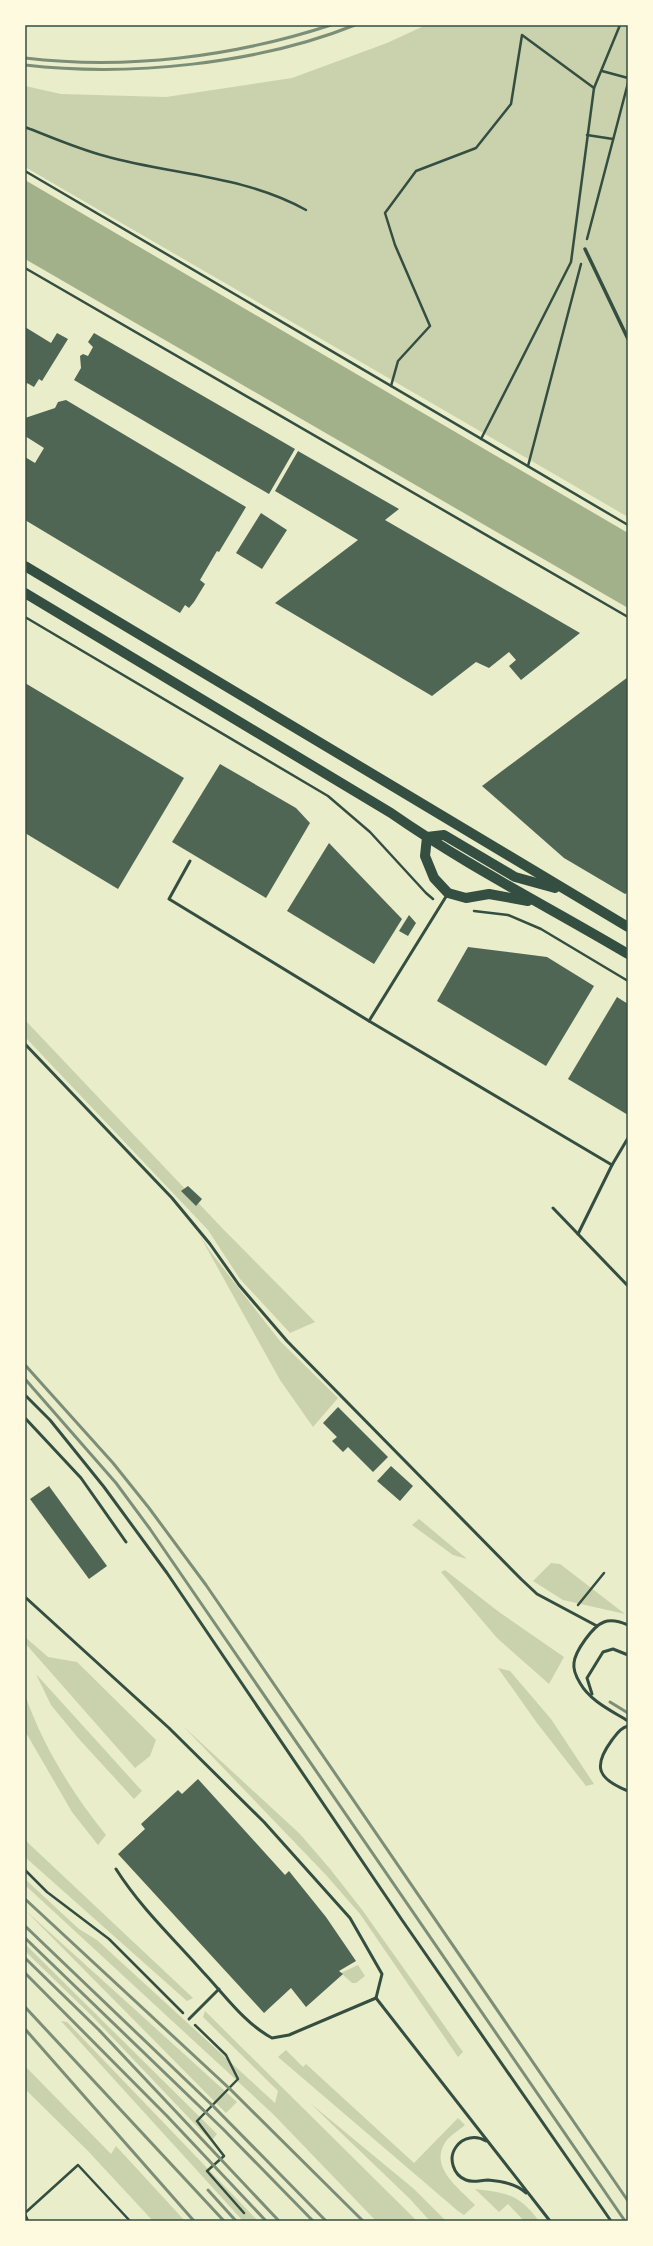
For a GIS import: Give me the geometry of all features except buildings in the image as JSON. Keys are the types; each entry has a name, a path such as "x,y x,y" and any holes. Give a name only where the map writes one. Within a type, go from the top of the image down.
{"main road":[{"path":"25,566 628,927"},
{"path":"25,593 392,813 427,838 534,902 571,919 628,954"},
{"path":"427,838 444,835 515,877 568,891"},
{"path":"427,838 425,856 434,878 448,893 466,898 489,894 534,902"}],"street":[{"path":"585,249 628,339"}],"lane":[{"path":"190,861 169,899 369,1021 612,1165"},
{"path":"369,1021 448,893"},
{"path":"25,1044 172,1198 210,1244 239,1285 286,1341 537,1594 597,1626"},
{"path":"578,1234 612,1165 628,1138"},
{"path":"553,1208 628,1286"},
{"path":"25,1396 50,1420 104,1487 167,1573 407,1926 611,2221"},
{"path":"25,1418 81,1478 126,1542"},
{"path":"25,1597 159,1720 226,1784 288,1847 350,1918 382,1974 376,1998"},
{"path":"628,1625 611,1621 597,1626 588,1636 574,1662 580,1682 595,1699 628,1721"},
{"path":"595,1699 590,1691 588,1678 599,1656 603,1652 613,1649 628,1655"},
{"path":"628,1726 622,1728 610,1744 600,1758 599,1766 607,1780 628,1791"},
{"path":"116,1869 131,1892 218,1989 252,2024 272,2038 289,2035 376,1998"},
{"path":"189,2019 218,1989"},
{"path":"376,1998 550,2221"},
{"path":"491,2145 478,2138 464,2140 454,2150 452,2157 455,2171 466,2180 489,2180 517,2187 534,2202"}],"path":[{"path":"481,439 571,262 594,88 620,25"},
{"path":"391,386 398,361 430,326 395,245 385,213 416,171 476,148 511,104 522,35 594,88"},
{"path":"602,70 628,78"},
{"path":"528,466 628,83"},
{"path":"25,127 105,156 204,175 263,191 306,210"},
{"path":"587,135 613,139"},
{"path":"25,171 628,524"},
{"path":"25,268 628,617"},
{"path":"25,617 328,796 370,832 426,893 441,904"},
{"path":"472,911 508,915 541,929 628,981"},
{"path":"572,1613 604,1573"},
{"path":"25,1870 46,1892 109,1939 226,2055 238,2079 197,2121 224,2156 207,2171 244,2213"},
{"path":"28,2221 25,2213 78,2165 130,2221"}],"shaded area":[{"path":"426,25 628,25 628,517 25,167 25,86 61,94 166,97 292,78 387,43"},
{"path":"25,180 628,533 628,608 25,259"},
{"path":"25,1020 224,1230 315,1322 290,1333 240,1279 208,1230 25,1037"},
{"path":"200,1236 280,1341 338,1398 313,1427 280,1380"},
{"path":"419,1519 467,1559 453,1555 412,1525"},
{"path":"551,1563 560,1564 625,1614 563,1600 533,1581"},
{"path":"445,1570 499,1612 564,1657 549,1684 497,1638 441,1572"},
{"path":"25,1637 48,1657 77,1662 156,1740 150,1756 135,1768 25,1643"},
{"path":"498,1668 510,1671 551,1719 594,1784 586,1786 537,1723"},
{"path":"36,1674 142,1791 134,1799 79,1739 51,1705"},
{"path":"25,1695 40,1732 70,1786 106,1835 98,1845 72,1812 25,1731"},
{"path":"183,1726 300,1834 331,1870 363,1911 463,2052 458,2057 360,1914 326,1875"},
{"path":"25,1840 193,1998 187,2001 25,1857"},
{"path":"25,1879 79,1929 97,1940 275,2103 278,2091 203,2017 205,2011 417,2221 376,2221 273,2114 25,1885"},
{"path":"25,1910 237,2102 226,2113"},
{"path":"25,1944 217,2134 211,2141 93,2017 25,1951"},
{"path":"358,1965 365,1976 356,1983 352,1983 341,1973"},
{"path":"61,2021 67,2022 258,2221 243,2221"},
{"path":"286,2050 303,2067 306,2064 414,2163 458,2118 465,2125 446,2141 441,2151 441,2160 443,2168 454,2184 475,2205 464,2215 458,2211 278,2057"},
{"path":"25,2066 111,2154 116,2146 185,2221 153,2221 88,2151 25,2089"},
{"path":"310,2103 414,2189 446,2221 430,2221 409,2198"},
{"path":"475,2189 512,2196 525,2205 539,2221 524,2221 508,2204 499,2212"}],"railway":[{"path":"25,58 102,62 180,58 218,53 256,45 331,25"},
{"path":"25,65 107,69 150,68 193,64 235,58 277,49 317,38 355,25"},
{"path":"25,1365 113,1463 149,1508 206,1585 628,2201"},
{"path":"25,1379 116,1483 150,1529 625,2221"},
{"path":"610,1702 628,1713"},
{"path":"25,1899 230,2089 363,2221"},
{"path":"25,1926 213,2106 326,2221"},
{"path":"25,1938 223,2129 313,2221"},
{"path":"25,1958 99,2030 279,2221"},
{"path":"25,1973 167,2116 266,2221"},
{"path":"25,2007 224,2221"},
{"path":"25,2029 194,2221"},
{"path":"208,2190 236,2221"}]}
